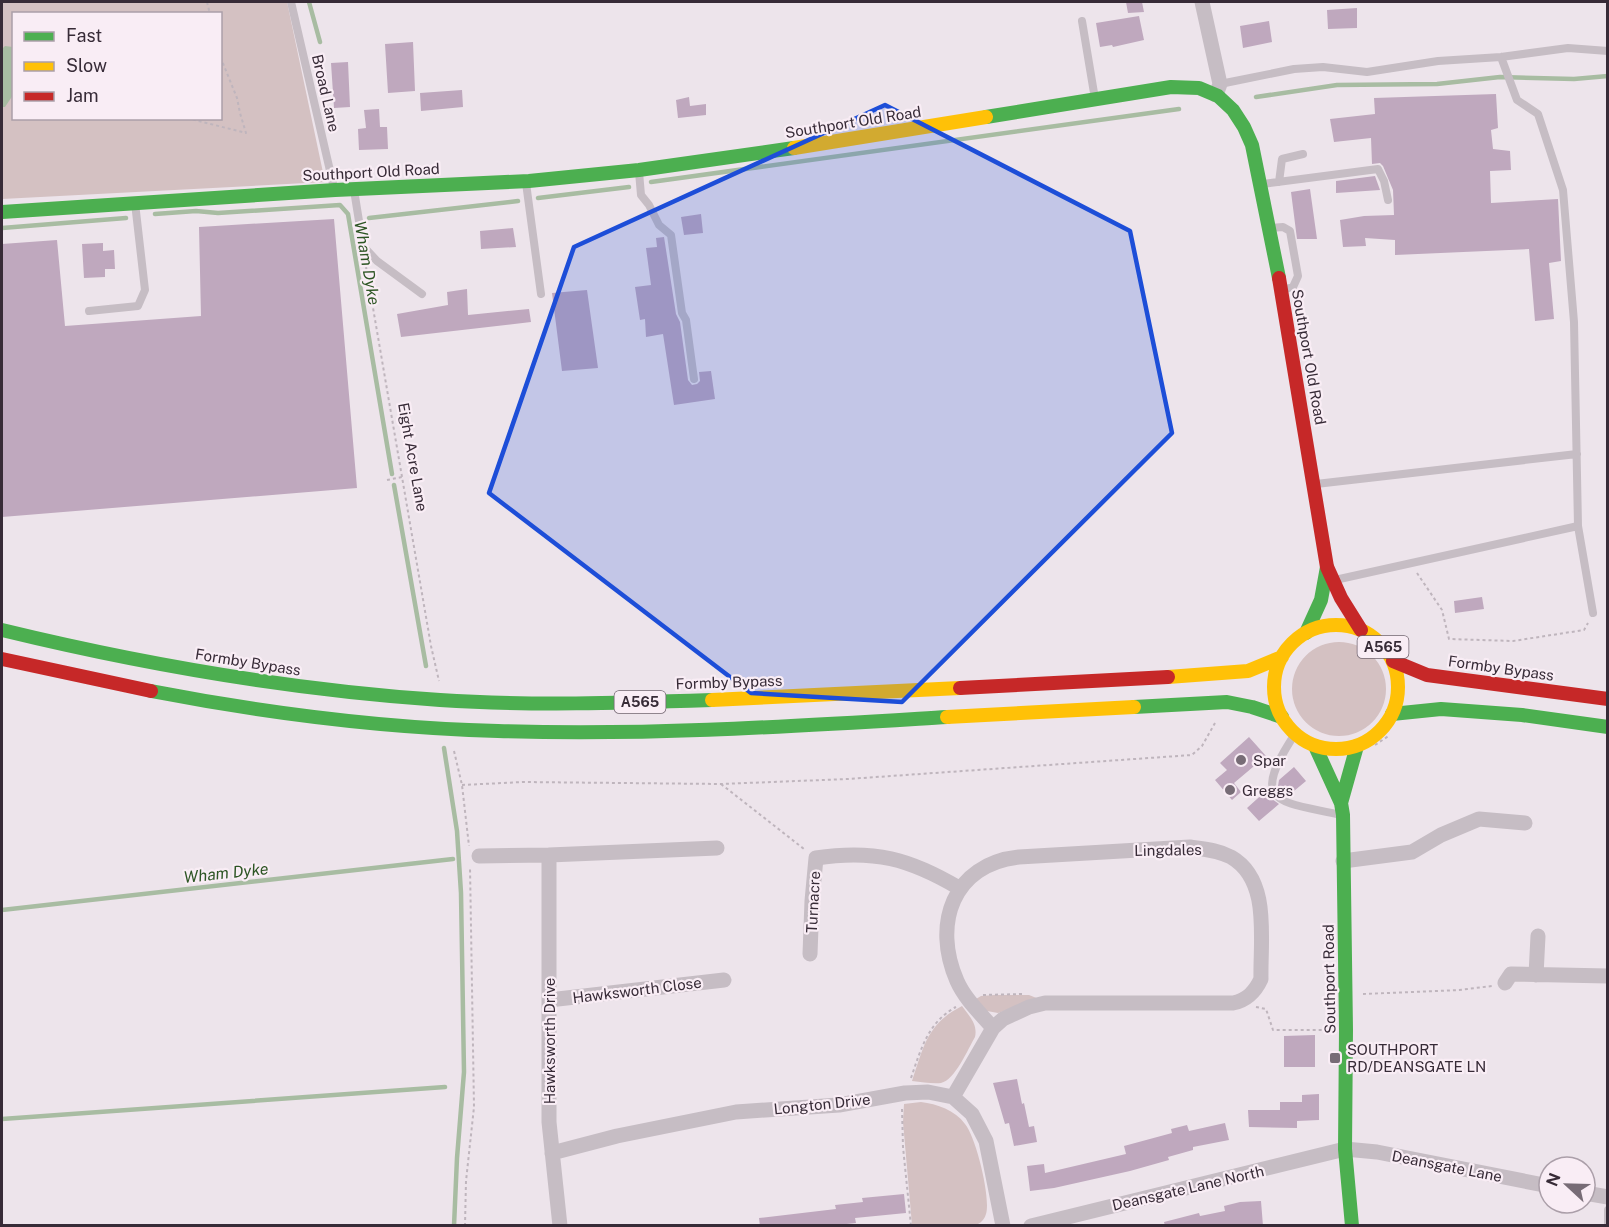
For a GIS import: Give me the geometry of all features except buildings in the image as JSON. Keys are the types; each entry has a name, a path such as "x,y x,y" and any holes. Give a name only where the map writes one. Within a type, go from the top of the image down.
{"main road":[{"name":"Southport Old Road","path":"2,212 334,190 526,182 639,170 767,152 1171,87 1218,89 1243,122 1252,145 1281,290 1327,567"},
{"path":"1327,567 1360,630"},
{"path":"1306,633 1321,600 1327,567"},
{"name":"A565","path":"1357,746 1336,750 1315,746 1295,734 1282,717 1275,698 1275,677 1282,657 1292,643 1306,633 1324,626 1342,625 1360,630 1374,638 1385,648 1393,661 1398,679 1398,697 1392,714"},
{"name":"Formby Bypass","path":"2,630 75,649 198,672 320,690 443,700 601,703 748,699 1195,676 1248,671 1282,657"},
{"name":"A565","path":"2,659 66,675 192,700 321,718 450,729 600,733 751,728 1227,702 1282,717"},
{"name":"Formby Bypass","path":"1393,661 1427,675 1608,699"},
{"path":"1357,746 1377,733 1392,714 1442,709 1522,715 1608,727"},
{"name":"Southport Road","path":"1315,746 1342,809"},
{"name":"Southport Road","path":"1352,1226 1345,1149 1346,994 1342,809 1357,746"}],"street":[{"path":"1202,2 1218,89"},
{"path":"1343,861 1412,852 1441,835 1479,819 1525,823"},
{"name":"Lingdales","path":"993,1028 969,1000 957,981 949,954 946,929 950,910 960,888 973,874 985,866 1008,858 1190,847 1213,850 1231,856 1246,868 1259,895 1261,979 1256,989 1239,1002"},
{"path":"473,860 717,848"},
{"name":"Hawksworth Drive","path":"549,855 549,1122 560,1226"},
{"name":"Turnacre","path":"810,954 816,858 870,855 895,858 918,866 960,888"},
{"path":"1536,975 1538,936"},
{"path":"1505,983 1511,974 1608,976"},
{"name":"Hawksworth Close","path":"549,1000 724,980"},
{"path":"1003,1226 986,1141 972,1114 953,1097 993,1028 1004,1019 1029,1007 1045,1003 1239,1002"},
{"name":"Longton Drive","path":"552,1153 617,1136 736,1112 839,1105 905,1093 928,1092 953,1097"},
{"name":"Deansgate Lane","path":"1345,1149 1377,1152 1537,1184"},
{"name":"Deansgate Lane North","path":"1031,1226 1345,1149"}],"lane":[{"name":"Broad Lane","path":"291,2 334,190"},
{"path":"1082,21 1096,100"},
{"path":"1218,89 1294,69 1323,67 1367,72 1438,61 1501,57 1568,48 1608,51"},
{"path":"1501,57 1516,100 1538,114 1563,190 1574,322 1578,526 1593,613"},
{"path":"1279,182 1282,159 1303,154"},
{"path":"1261,185 1378,169 1384,181 1388,200"},
{"path":"639,170 641,195 659,225 671,235 694,379"},
{"path":"526,182 541,294"},
{"path":"354,189 363,246 377,261 422,294"},
{"path":"89,311 138,306 142,299 145,290 135,202"},
{"path":"1269,228 1283,227 1290,231 1298,276 1293,288 1281,290"},
{"path":"1314,484 1577,454"},
{"path":"1333,580 1578,526"},
{"path":"1295,734 1273,774 1271,786 1274,793 1285,802 1342,809"},
{"path":"1608,1210 1608,1223"}],"path":[{"path":"195,120 246,133 237,98 222,61"},
{"name":"Eight Acre Lane","path":"363,246 431,646 443,700"},
{"path":"387,480 403,477"},
{"path":"1410,563 1442,610 1449,639 1514,641 1584,630 1593,613"},
{"path":"462,785 524,782 721,784 848,779 1192,755 1202,746 1227,702"},
{"path":"450,729 462,785 473,860 474,1088 466,1181 465,1226"},
{"path":"721,784 816,858"},
{"path":"1346,994 1459,990 1505,983"},
{"path":"911,1226 901,1124 902,1103 919,1053 933,1024 945,1013 969,1000 987,994 1030,994"},
{"path":"1239,1002 1266,1009 1273,1030 1346,1030"}],"highlighted area":[{"path":"885,105 1130,231 1172,433 902,702 751,693 489,493 574,247"}],"shaded area":[{"path":"2,2 287,2 325,182 2,199"},
{"path":"5,46 12,47 12,96 5,107 2,107 2,49"},
{"path":"1339,642 1357,645 1372,656 1383,671 1386,689 1383,707 1372,722 1357,733 1339,736 1321,733 1306,722 1295,707 1292,689 1295,671 1306,656 1321,645"},
{"path":"1029,995 1039,999 998,1013 987,1011 976,999 981,996"},
{"path":"962,1006 972,1020 976,1032 956,1070 941,1083 912,1081 928,1037 934,1028 941,1020"},
{"path":"921,1102 951,1111 965,1124 974,1141 987,1206 983,1220 978,1224 912,1225 903,1122 904,1104"}],"waterway":[{"path":"309,2 320,42"},
{"path":"1256,97 1337,85 1437,84 1500,77 1574,79 1608,76"},
{"path":"651,182 1179,109"},
{"path":"538,198 629,187"},
{"path":"369,218 518,201"},
{"name":"Wham Dyke","path":"155,214 196,211 218,213 340,205 348,214 392,474"},
{"name":"Wham Dyke","path":"2,228 126,218"},
{"path":"394,485 426,666"},
{"path":"444,748 457,831 461,893 464,1072 454,1226"},
{"name":"Wham Dyke","path":"2,910 453,859"},
{"name":"Wham Dyke","path":"2,1119 445,1087"}],"traffic: fast":[{"path":"986,117 1171,87 1199,88 1218,96 1233,110 1252,145 1279,278"},
{"path":"2,212 335,190 529,181 639,170 794,148"},
{"path":"1306,633 1321,600 1327,567"},
{"path":"2,630 165,665 274,683 385,696 474,702 542,703 712,700"},
{"path":"151,691 323,718 410,727 498,731 666,731 947,717"},
{"path":"1134,707 1227,702 1282,717"},
{"path":"1392,714 1441,709 1522,715 1608,727"},
{"path":"1315,746 1341,803 1343,815 1345,1149 1352,1226"},
{"path":"1341,803 1357,746"}],"traffic: slow":[{"path":"794,148 986,117"},
{"path":"1336,625 1360,630 1380,643 1393,663 1398,687 1393,711 1380,731 1360,744 1336,749 1312,744 1292,731 1279,711 1274,687 1279,663 1292,643 1312,630 1336,625"},
{"path":"1168,677 1248,671 1282,657"},
{"path":"712,700 960,688"},
{"path":"947,717 1134,707"}],"traffic: jam":[{"path":"1279,278 1327,567 1341,598 1361,630"},
{"path":"2,659 151,691"},
{"path":"1393,661 1427,675 1608,699"},
{"path":"960,688 1168,677"}],"place":[{"name":"Spar","path":"1241,760"},
{"name":"Greggs","path":"1230,790"},
{"name":"SOUTHPORT RD/DEANSGATE LN","path":"1335,1058"}]}
